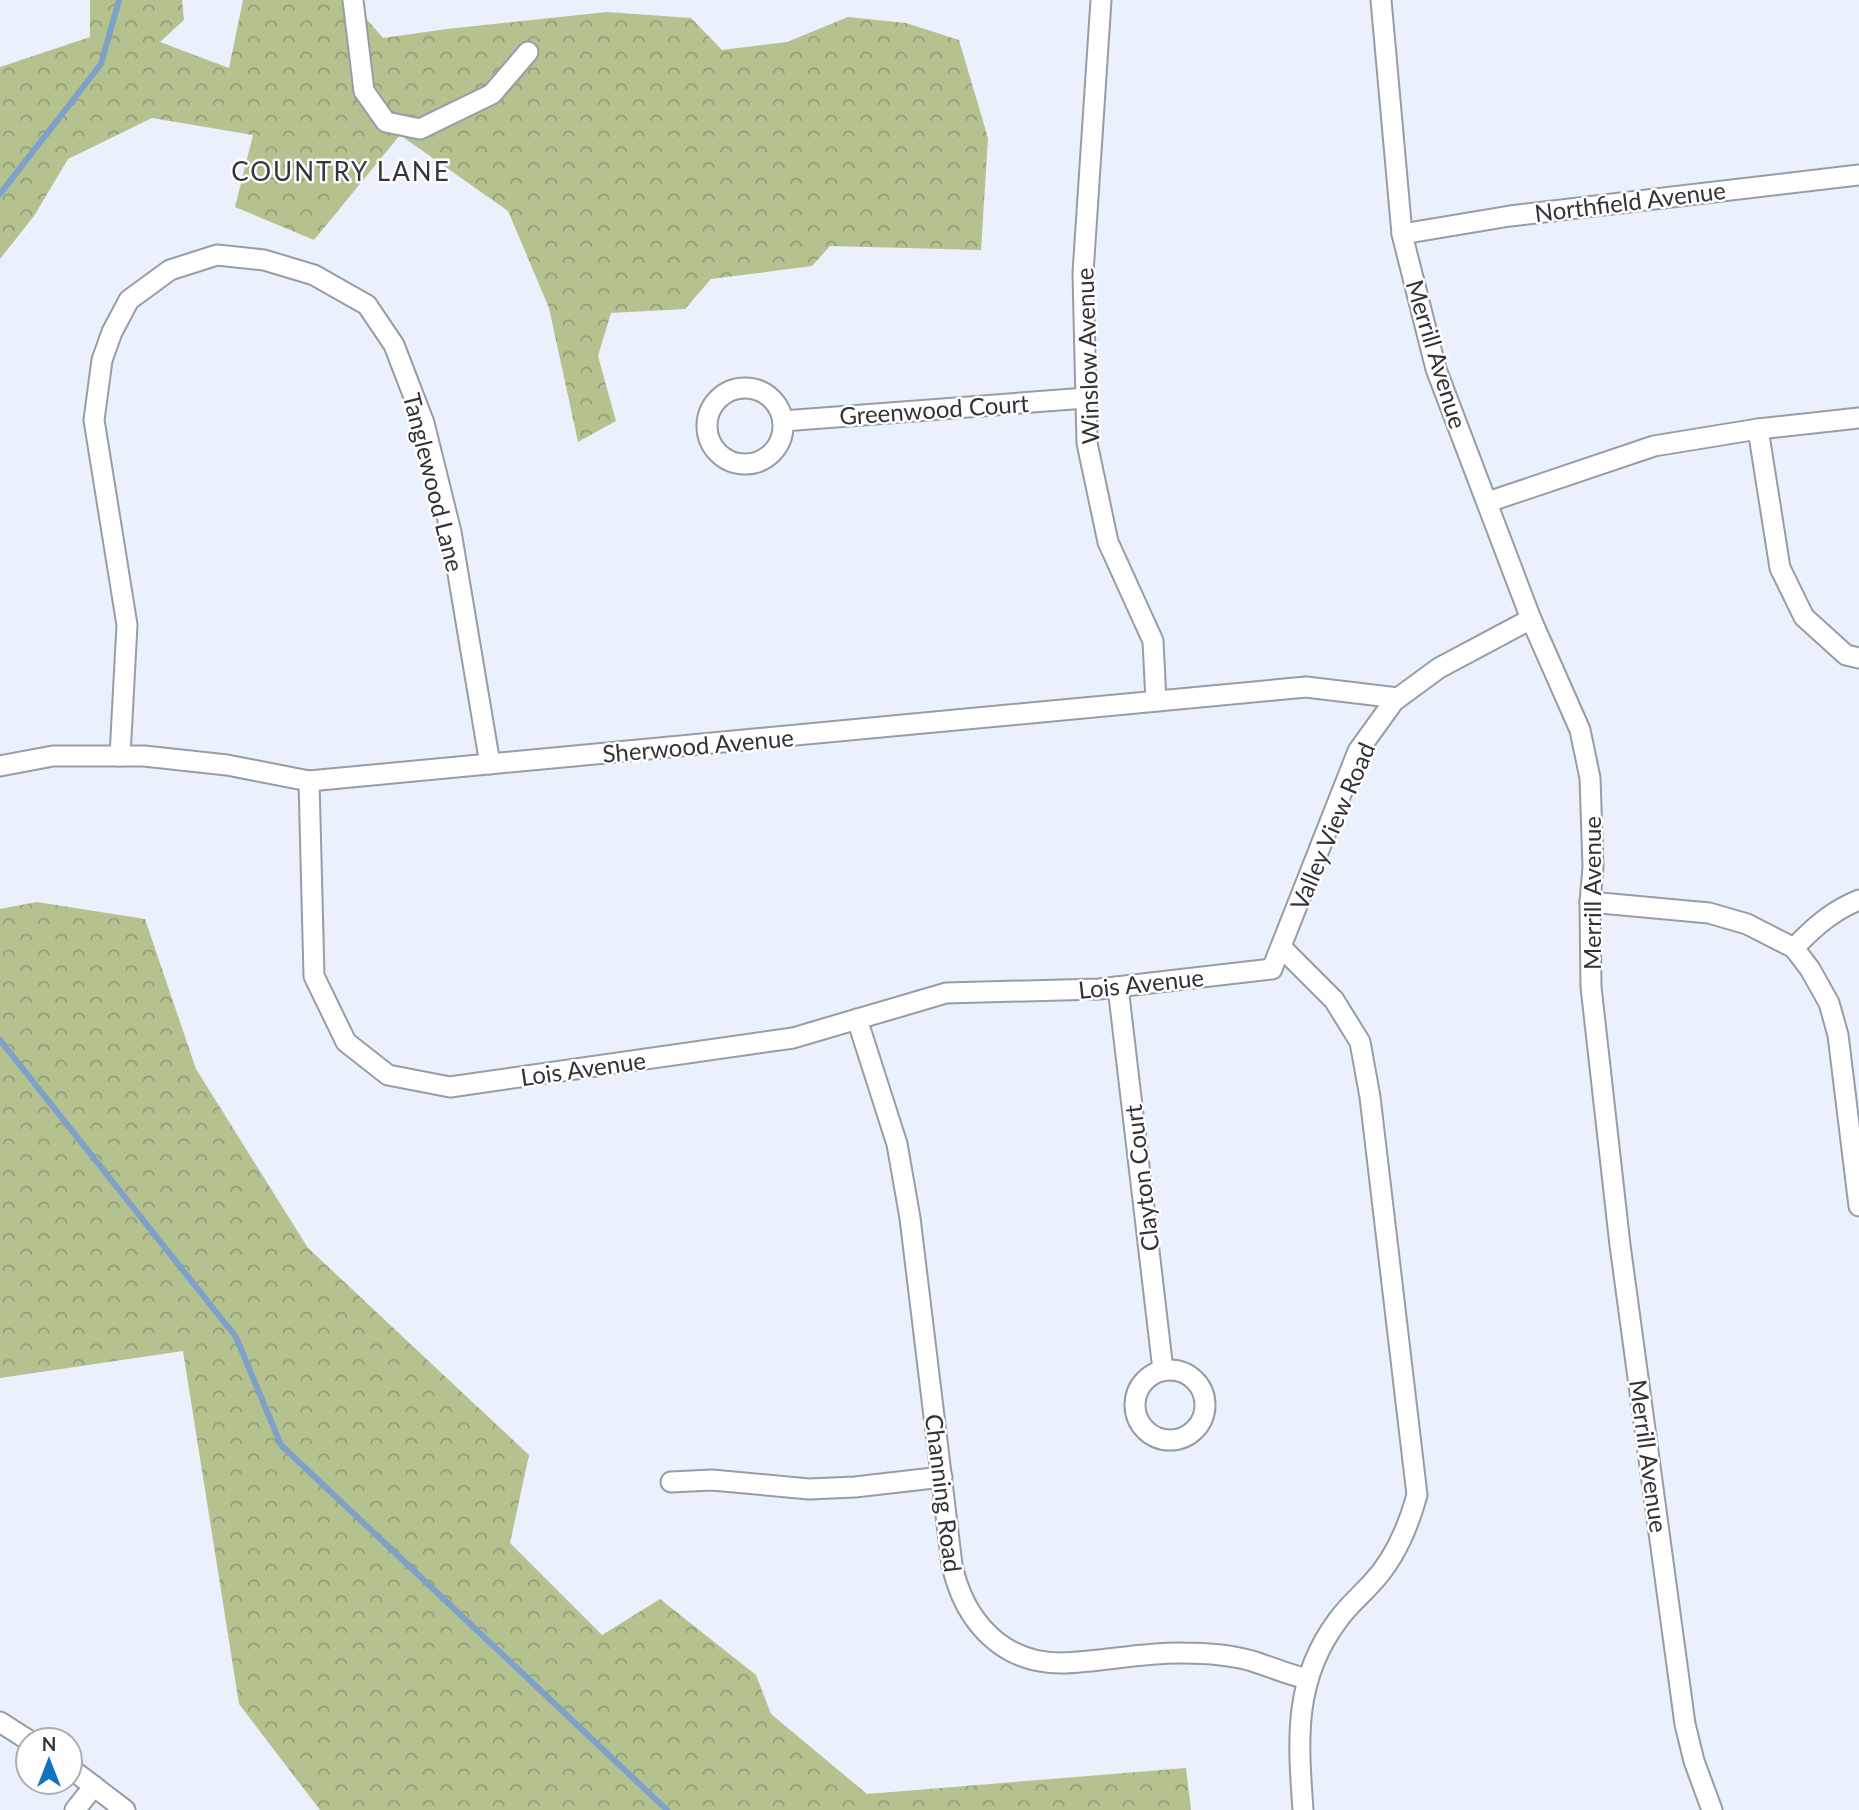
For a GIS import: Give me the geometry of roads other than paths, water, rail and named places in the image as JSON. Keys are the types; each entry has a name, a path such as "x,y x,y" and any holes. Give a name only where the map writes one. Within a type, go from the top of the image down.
{"street":[{"path":"354,0 364,91 386,122 420,129 492,94 528,52"},
{"name":"Winslow Avenue","path":"1101,0 1083,273 1087,443 1108,542 1153,641 1156,701"},
{"name":"Merrill Avenue","path":"1381,0 1402,234 1436,369 1531,619 1580,730 1590,778 1593,832 1591,987 1620,1245 1685,1724 1694,1761 1712,1810"},
{"name":"Northfield Avenue","path":"1402,234 1537,212 1859,175"},
{"name":"Tanglewood Lane","path":"120,756 127,625 94,420 102,360 112,332 130,300 170,270 217,255 264,260 314,275 367,305 394,345 424,422 451,532 490,764"},
{"name":"Greenwood Court","path":"782,421 1086,398"},
{"path":"1488,502 1654,446 1758,429 1859,418"},
{"path":"1758,429 1780,568 1804,617 1846,655 1859,658"},
{"name":"Valley View Road","path":"1281,947 1358,751 1398,698 1439,668 1531,619"},
{"name":"Sherwood Avenue","path":"0,766 53,756 144,756 227,765 309,781 1306,687 1398,698"},
{"name":"Lois Avenue","path":"309,781 314,976 346,1042 388,1075 450,1087 793,1038 946,993 1118,987 1272,969 1281,947"},
{"path":"1794,948 1842,906 1859,900"},
{"path":"1590,902 1709,913 1747,925 1794,948 1810,969 1829,1003 1838,1035 1859,1206"},
{"path":"1281,947 1334,1000 1360,1042 1370,1097 1418,1494 1395,1552 1371,1584 1337,1621 1320,1649 1308,1679 1302,1700 1298,1744 1303,1810"},
{"name":"Clayton Court","path":"1118,987 1163,1370"},
{"name":"Channing Road","path":"858,1019 899,1156 910,1218 957,1587 966,1608 979,1627 996,1642 1037,1660 1060,1663 1182,1653 1250,1661 1308,1679"},
{"path":"671,1482 712,1480 809,1489 855,1487 942,1477"},
{"path":"84,1778 125,1810"},
{"path":"75,1810 94,1786"}],"waterway":[{"path":"0,194 101,64 119,0"},
{"path":"0,1040 236,1337 281,1445 667,1810"}],"district":[{"name":"COUNTRY LANE","path":"341,171"}]}
